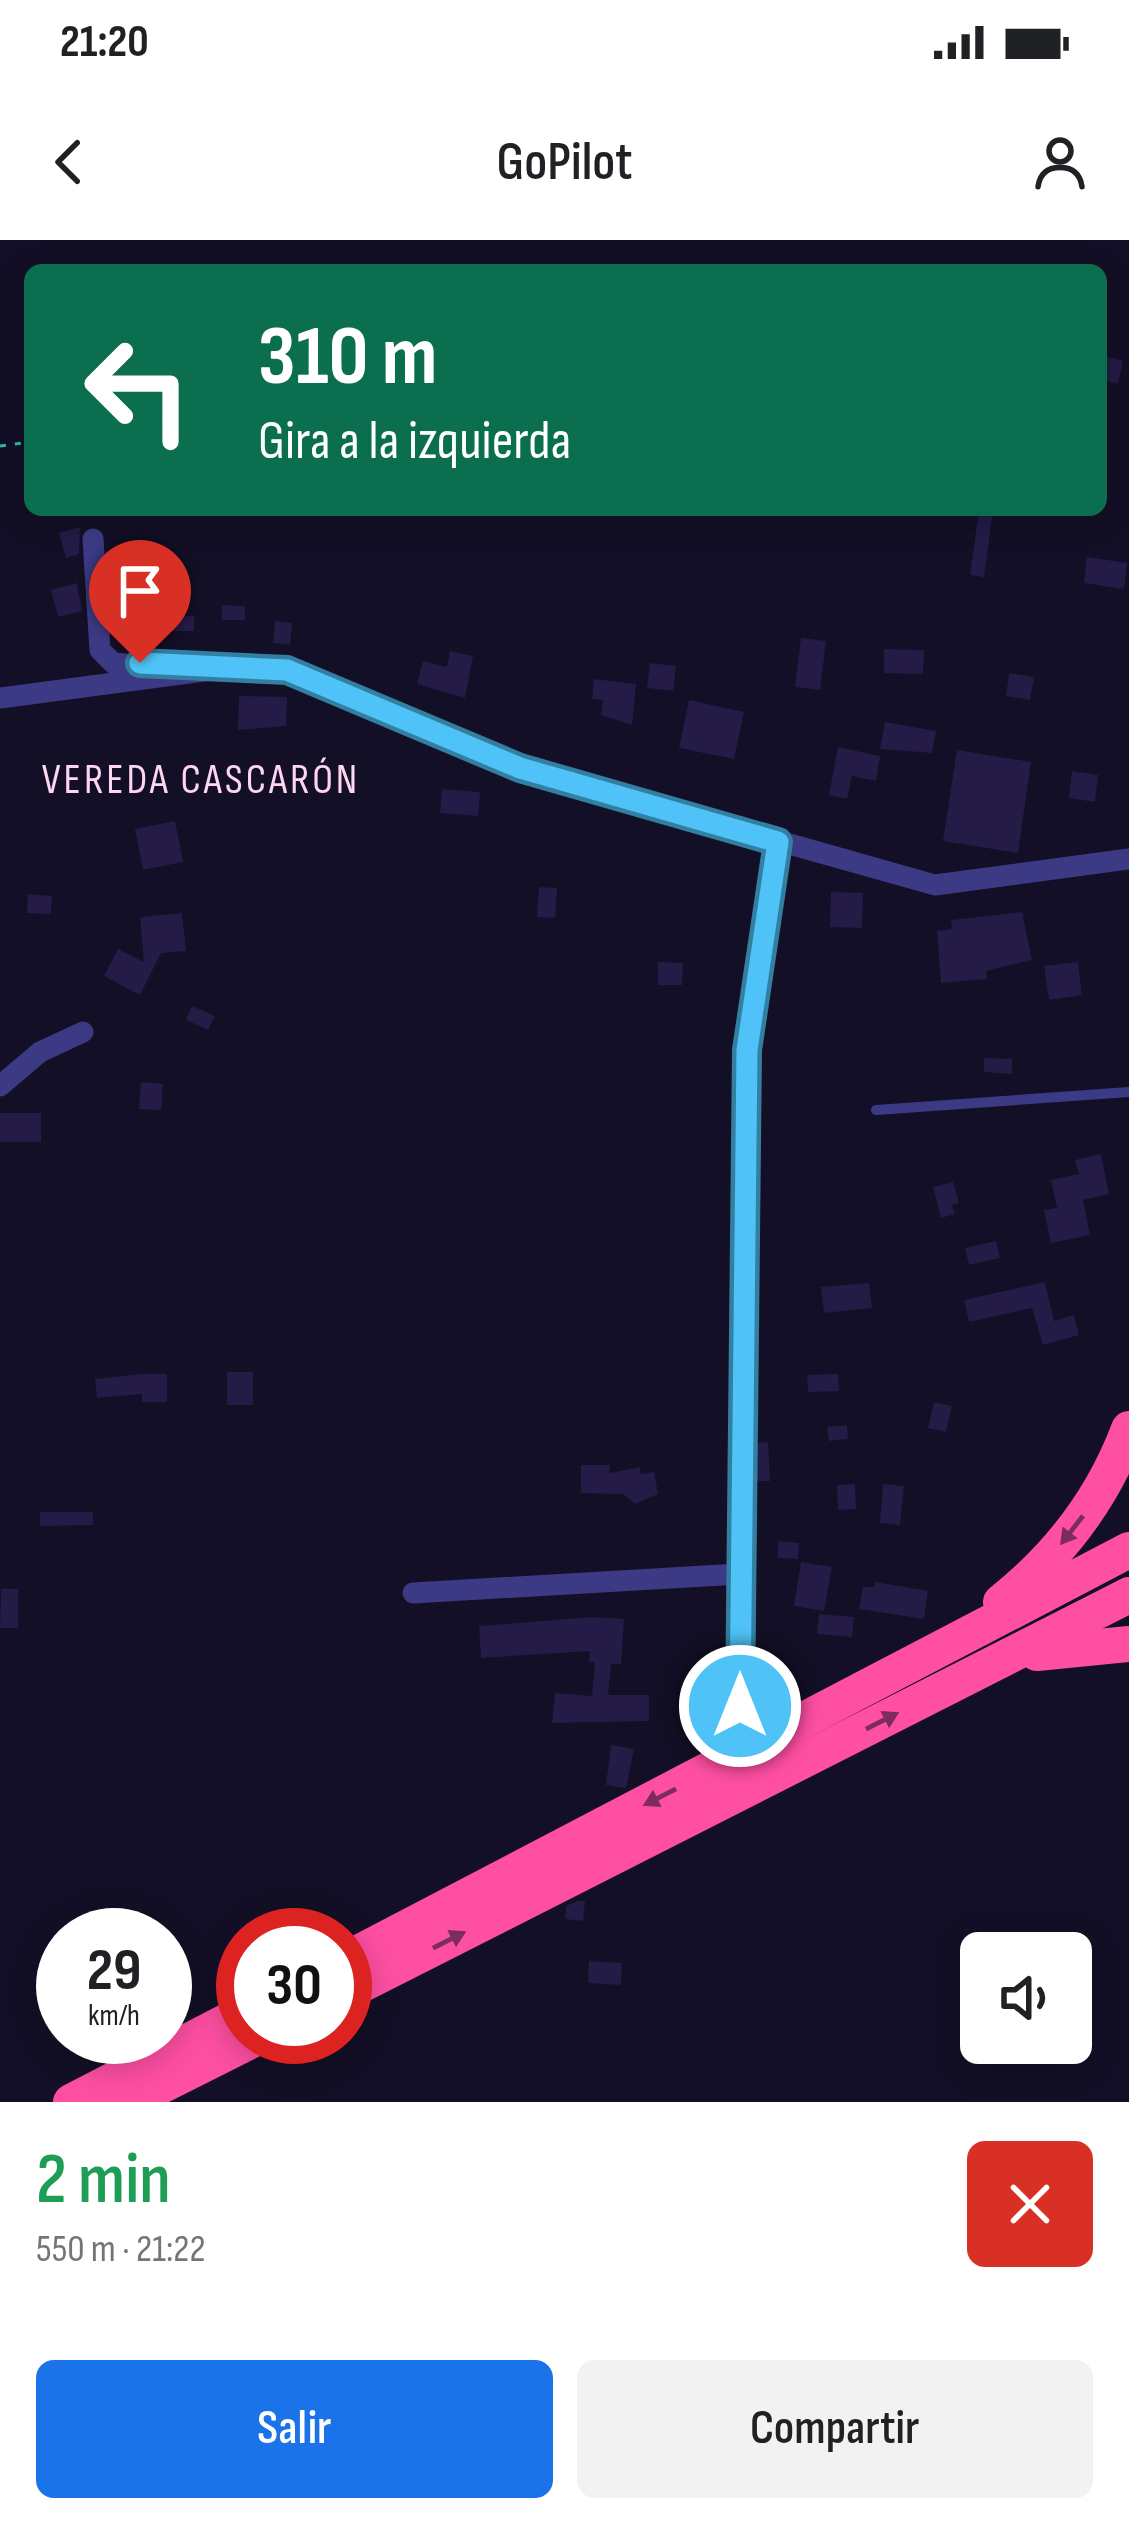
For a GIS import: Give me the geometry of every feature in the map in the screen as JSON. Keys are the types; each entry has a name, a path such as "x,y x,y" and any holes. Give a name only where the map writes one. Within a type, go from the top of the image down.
{"highway":[{"path":"838,1705 1004,1600 1039,1569 1098,1495 1129,1429"},
{"path":"372,1946 1129,1550"},
{"path":"372,1979 1129,1594"},
{"path":"977,1674 1072,1646 1129,1644"},
{"path":"71,2102 216,2027"},
{"path":"129,2102 216,2058"}],"street":[{"path":"93,538 105,659 186,669"},
{"path":"0,698 249,664 287,670 520,768 935,885 1129,859"},
{"path":"738,1757 747,1050 778,842"},
{"path":"0,1086 40,1052 83,1032"},
{"path":"413,1593 740,1574"}],"lane":[{"path":"876,1110 1129,1092"}],"building":[{"path":"1107,357 1123,361 1118,384 1107,381"},
{"path":"978,516 992,516 984,577 970,575"},
{"path":"80,527 79,554 66,558 59,533"},
{"path":"1087,557 1127,563 1124,589 1084,583"},
{"path":"77,583 82,611 58,617 51,590"},
{"path":"222,605 245,606 245,620 222,620"},
{"path":"172,616 194,616 194,631 171,631"},
{"path":"275,621 292,623 290,645 273,643"},
{"path":"801,638 826,641 820,690 795,687"},
{"path":"884,649 924,650 923,674 884,673"},
{"path":"450,651 473,656 465,698 417,684 423,661 447,667"},
{"path":"650,663 676,666 673,691 647,688"},
{"path":"1009,673 1034,677 1030,700 1006,696"},
{"path":"594,679 636,684 632,725 601,715 603,700 592,699"},
{"path":"239,696 287,697 286,726 238,730"},
{"path":"689,700 744,712 734,759 679,748"},
{"path":"885,722 936,731 932,753 880,749"},
{"path":"838,747 880,756 876,781 852,776 847,799 829,795"},
{"path":"957,750 1031,762 1018,853 943,841"},
{"path":"1072,771 1098,775 1095,802 1069,798"},
{"path":"442,789 480,792 478,816 440,813"},
{"path":"175,821 183,862 143,870 135,829"},
{"path":"539,887 557,888 555,918 537,917"},
{"path":"831,892 863,893 862,928 830,927"},
{"path":"28,894 52,896 51,914 27,913"},
{"path":"1022,912 1032,960 986,971 987,979 941,983 937,931 952,929 951,920"},
{"path":"182,913 186,951 161,953 140,995 104,976 118,949 144,962 140,917"},
{"path":"658,962 683,963 682,985 658,985"},
{"path":"1078,962 1082,995 1049,1000 1044,966"},
{"path":"192,1006 215,1016 208,1030 186,1020"},
{"path":"984,1058 1012,1059 1012,1074 984,1072"},
{"path":"141,1082 163,1084 161,1110 139,1109"},
{"path":"0,1113 41,1113 41,1142 0,1142"},
{"path":"1101,1154 1109,1194 1083,1200 1090,1235 1051,1243 1044,1210 1057,1208 1051,1180 1079,1174 1075,1160"},
{"path":"953,1182 959,1203 952,1205 955,1214 941,1218 933,1187"},
{"path":"996,1241 1000,1258 969,1265 965,1248"},
{"path":"1045,1282 1054,1321 1074,1315 1079,1335 1043,1345 1032,1308 969,1322 964,1300"},
{"path":"869,1283 872,1308 824,1313 821,1287"},
{"path":"227,1372 253,1372 253,1405 227,1405"},
{"path":"167,1374 167,1402 142,1402 142,1394 97,1398 95,1379"},
{"path":"838,1374 839,1391 808,1392 807,1375"},
{"path":"934,1402 952,1406 946,1432 928,1428"},
{"path":"847,1425 848,1439 829,1441 827,1427"},
{"path":"768,1442 770,1481 757,1481 757,1443"},
{"path":"581,1465 610,1465 609,1473 640,1467 641,1474 654,1472 658,1494 635,1504 623,1494 581,1493"},
{"path":"855,1484 856,1509 838,1510 837,1485"},
{"path":"883,1484 904,1486 900,1525 880,1523"},
{"path":"40,1512 93,1512 93,1525 40,1526"},
{"path":"778,1541 799,1543 798,1559 778,1558"},
{"path":"801,1562 832,1567 824,1611 794,1606"},
{"path":"875,1582 928,1591 924,1619 859,1609 863,1587 874,1587"},
{"path":"1,1589 18,1589 18,1628 0,1628"},
{"path":"819,1614 854,1617 852,1637 817,1634"},
{"path":"624,1619 621,1664 611,1664 608,1695 649,1695 649,1721 552,1723 555,1693 592,1696 595,1662 589,1662 590,1651 481,1658 479,1626"},
{"path":"611,1745 634,1749 626,1788 606,1785"},
{"path":"585,1901 583,1921 565,1919 566,1906"},
{"path":"589,1961 622,1963 621,1985 588,1983"}],"district":[{"name":"VEREDA CASCARÓN","path":"201,778"}],"route":[{"path":"140,663 186,669 249,664 287,670 520,768 778,842 747,1050 740,1706"}]}
